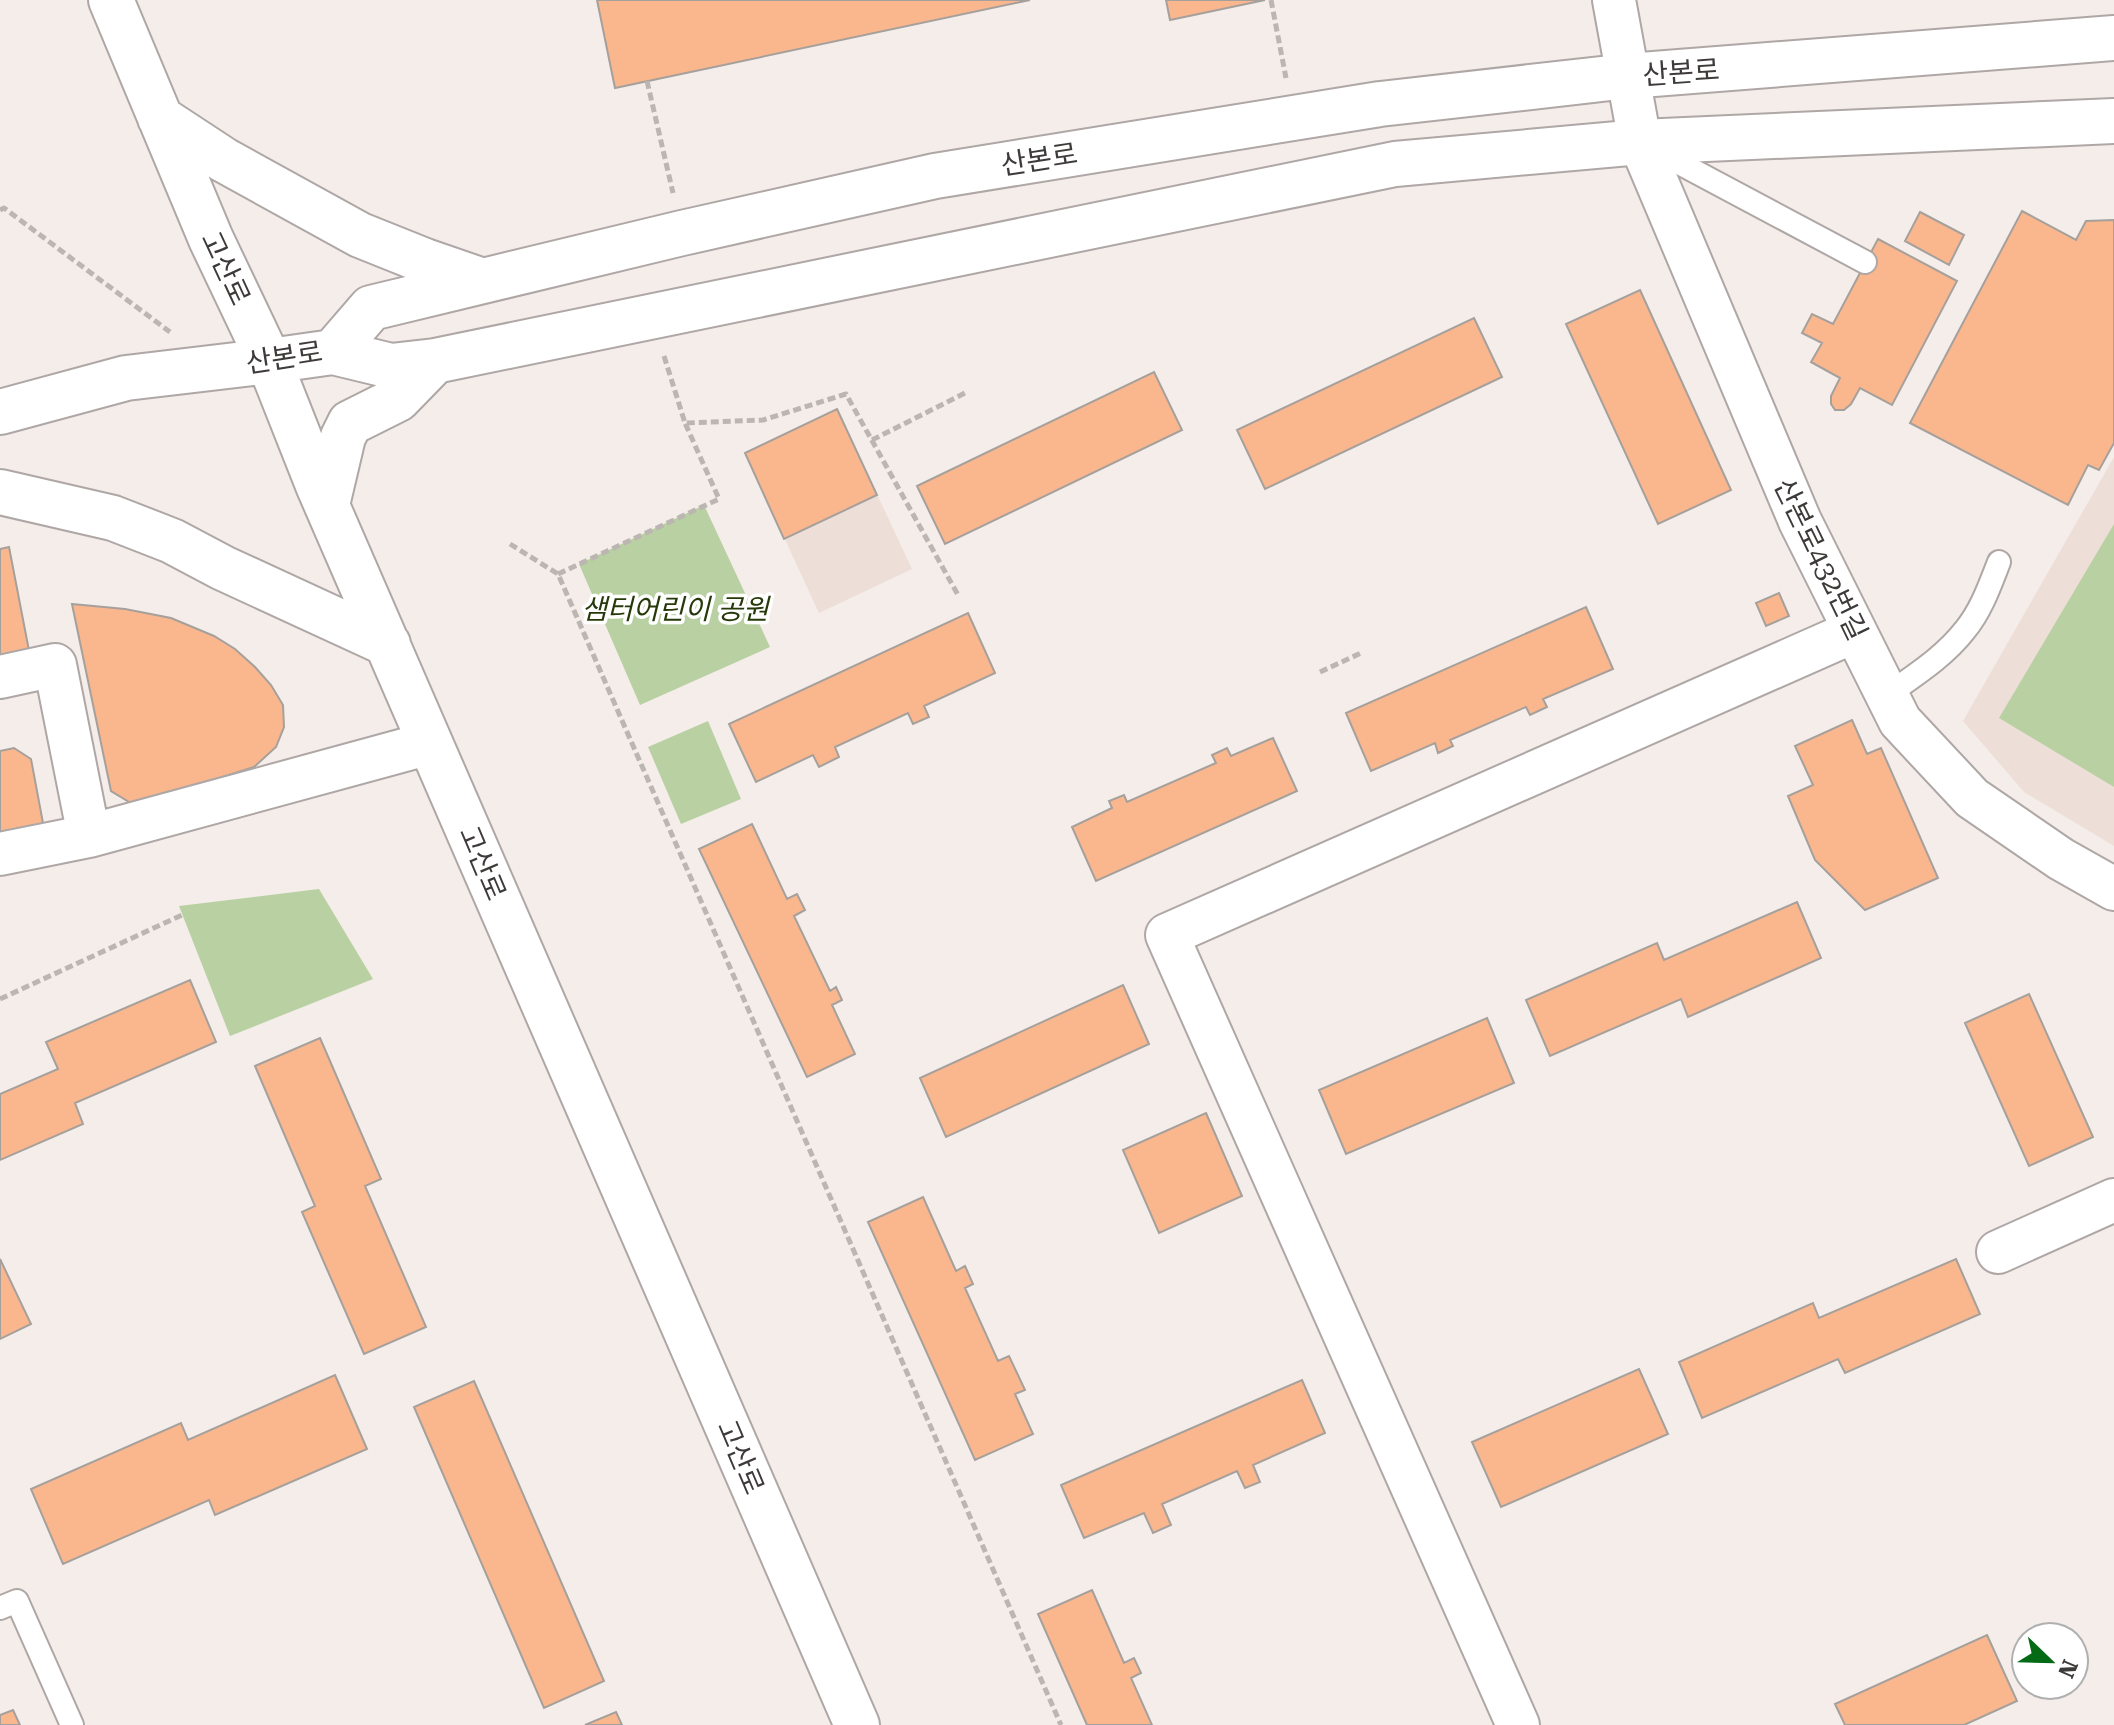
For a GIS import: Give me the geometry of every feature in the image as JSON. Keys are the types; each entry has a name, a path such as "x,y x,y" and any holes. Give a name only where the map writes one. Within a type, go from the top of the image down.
{"street":[{"name":"고산로","path":"111,0 211,239 269,361 327,505 857,1725"},
{"name":"산본로432번길","path":"1614,0 1640,142 1800,521 1900,721 1972,798 2061,859 2114,889"},
{"name":"산본로","path":"0,412 126,378 333,352 371,308 935,176 1380,104 1628,76 2114,38"},
{"path":"160,118 224,160 360,235 483,281"},
{"path":"333,352 391,366 435,361 1395,164 1640,142 2114,121"},
{"path":"327,505 343,437 350,423 398,399 435,361"},
{"path":"0,492 113,518 172,541 223,568 388,644"},
{"path":"1518,1725 1167,935 1855,631"},
{"path":"0,677 55,665 89,836"},
{"path":"0,854 89,836 430,743"},
{"path":"1998,1252 2114,1200"}],"lane":[{"path":"1640,142 1865,262"},
{"path":"1887,695 1940,657 1967,628 1999,562"},
{"path":"0,1608 17,1601 72,1725"}],"path":[{"path":"1271,0 1293,119"},
{"path":"647,81 682,233"},
{"path":"0,210 4,208 218,367"},
{"path":"558,574 719,499 685,423 651,317"},
{"path":"872,440 965,393"},
{"path":"685,423 763,420 846,394 958,595"},
{"path":"510,544 558,574 1061,1725"},
{"path":"1320,672 1361,653"},
{"path":"0,999 182,915"}],"shaded area":[{"path":"837,409 912,569 819,613 745,453"},
{"path":"2114,457 2114,846 2024,792 1963,721"}],"green space":[{"name":"샘터어린이 공원","path":"704,505 770,647 640,705 579,564"},
{"path":"2114,524 2114,787 1999,718"},
{"path":"708,721 741,799 681,824 648,747"},
{"path":"319,889 373,979 230,1036 179,906"}],"building":[{"path":"597,0 1030,0 615,88"},
{"path":"1166,0 1265,0 1170,20"},
{"path":"2022,211 2076,240 2086,221 2114,220 2114,443 2099,470 2088,465 2068,505 1910,423"},
{"path":"1920,212 1964,235 1949,265 1905,241"},
{"path":"1878,239 1957,281 1892,405 1860,388 1851,404 1844,410 1835,410 1831,396 1840,378 1811,362 1822,343 1802,333 1812,314 1833,324"},
{"path":"1640,290 1731,490 1658,524 1566,324"},
{"path":"1474,318 1502,377 1265,489 1237,430"},
{"path":"1154,372 1182,430 945,544 917,486"},
{"path":"837,409 877,495 784,539 745,453"},
{"path":"9,547 31,661 0,667 0,549"},
{"path":"1779,593 1789,616 1766,626 1756,603"},
{"path":"72,604 125,609 171,618 214,636 235,649 271,685 283,705 284,727 276,747 254,767 134,805 111,791"},
{"path":"1586,607 1613,669 1543,699 1547,707 1530,715 1526,707 1450,740 1453,746 1438,753 1435,743 1371,771 1346,713"},
{"path":"968,613 995,673 924,706 929,717 913,724 908,713 835,747 839,757 819,767 813,755 756,782 729,724"},
{"path":"1852,720 1867,754 1881,748 1938,878 1865,910 1815,860 1788,796 1813,785 1795,746"},
{"path":"1273,738 1297,791 1096,881 1072,827 1112,808 1109,801 1124,795 1127,802 1216,763 1212,755 1227,748 1231,756"},
{"path":"14,748 31,759 43,823 34,841 0,849 0,751"},
{"path":"752,824 787,899 797,894 805,910 794,916 830,991 836,987 842,1000 832,1005 855,1054 807,1077 699,849"},
{"path":"1797,902 1821,958 1688,1017 1681,999 1550,1056 1526,1000 1657,943 1664,960"},
{"path":"190,980 216,1042 75,1103 83,1124 0,1160 0,1094 58,1069 46,1042"},
{"path":"1123,985 1149,1044 946,1137 920,1078"},
{"path":"2029,994 2093,1137 2029,1166 1965,1023"},
{"path":"1487,1018 1514,1083 1346,1154 1319,1090"},
{"path":"320,1038 381,1179 365,1186 426,1327 364,1354 302,1212 315,1206 255,1066"},
{"path":"1206,1113 1242,1196 1159,1233 1123,1150"},
{"path":"923,1197 956,1271 965,1266 973,1284 965,1288 998,1361 1009,1356 1025,1390 1015,1394 1033,1434 975,1460 868,1222"},
{"path":"0,1259 31,1324 0,1339"},
{"path":"1956,1259 1980,1314 1845,1373 1838,1359 1702,1418 1679,1362 1813,1303 1819,1318"},
{"path":"1639,1369 1668,1434 1501,1507 1472,1442"},
{"path":"335,1375 367,1449 215,1515 209,1500 63,1564 31,1489 181,1423 188,1440"},
{"path":"1302,1380 1325,1433 1253,1465 1260,1482 1245,1488 1237,1471 1162,1504 1171,1525 1153,1533 1144,1513 1084,1538 1061,1485"},
{"path":"474,1381 604,1681 544,1708 414,1407"},
{"path":"1092,1590 1124,1663 1134,1658 1141,1673 1131,1678 1152,1725 1087,1725 1038,1614"},
{"path":"1987,1635 2010,1686 2010,1701 2017,1701 1964,1725 1845,1725 1835,1704"},
{"path":"13,1710 20,1725 0,1725 0,1715"},
{"path":"616,1712 622,1725 585,1725"}]}
